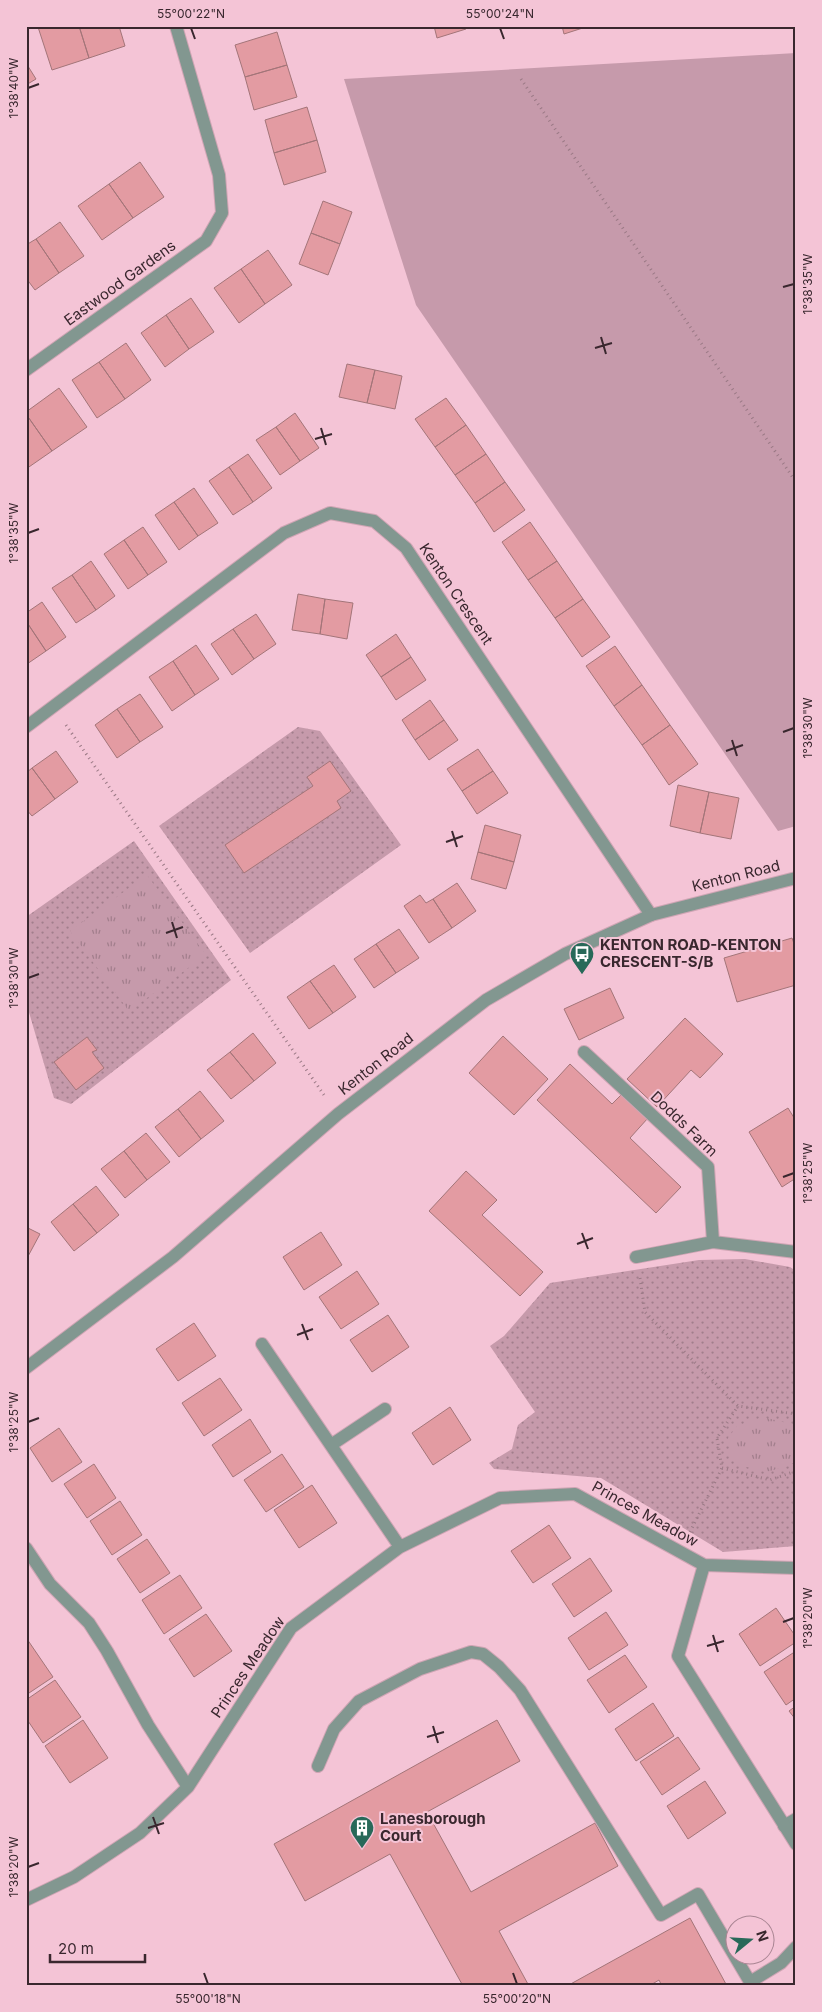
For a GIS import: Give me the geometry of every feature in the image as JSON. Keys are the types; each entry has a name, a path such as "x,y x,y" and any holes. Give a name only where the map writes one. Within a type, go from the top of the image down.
{"street":[{"name":"Eastwood Gardens","path":"26,370 206,241 222,214 219,175 176,26"},
{"name":"Kenton Crescent","path":"26,727 284,534 330,513 374,521 406,548 651,915"},
{"name":"Kenton Road","path":"26,1368 173,1257 338,1114 486,1000 565,954 651,915 796,878"},
{"name":"Dodds Farm","path":"584,1052 708,1168 713,1242"},
{"path":"636,1257 713,1242 796,1252"},
{"path":"262,1344 400,1547"},
{"path":"331,1445 385,1409"},
{"name":"Princes Meadow","path":"26,1900 74,1878 140,1833 188,1787 291,1628 400,1547 500,1498 575,1494 704,1566 796,1568"},
{"path":"26,1548 32,1568 89,1624 107,1651 148,1725 188,1787"},
{"name":"Princes Meadow","path":"704,1566 678,1656 796,1844"},
{"path":"318,1766 334,1729 359,1701 428,1666 471,1652 483,1654 499,1667 520,1690 661,1915 698,1894 752,1984 780,1963 795,1947"},
{"path":"784,1826 796,1819"}],"path":[{"path":"520,79 796,482"},
{"path":"54,707 338,1114"},
{"path":"636,1257 645,1312 738,1406 796,1414"},
{"path":"680,1552 722,1468 717,1438 738,1406"},
{"path":"722,1468 770,1480 796,1471"}],"green space":[{"path":"796,53 796,826 778,831 416,305 344,79"},
{"path":"298,727 320,731 401,845 250,953 159,826"},
{"path":"134,841 231,980 71,1104 54,1098 26,1002 26,917"},
{"path":"147,875 206,955 129,1011 70,931"},
{"path":"745,1259 790,1267 796,1271 796,1546 723,1552 601,1478 494,1469 489,1463 512,1449 518,1425 535,1412 490,1346 504,1336 550,1283 699,1260"},
{"path":"763,1417 796,1427 796,1461 788,1466 766,1472 743,1466 731,1454 728,1438 737,1426"}],"building":[{"path":"79,26 89,58 52,70 38,27"},
{"path":"79,26 119,26 125,46 89,58"},
{"path":"434,26 465,26 466,29 437,38"},
{"path":"562,26 589,26 564,34"},
{"path":"277,32 287,65 245,77 235,45"},
{"path":"26,63 36,79 26,85"},
{"path":"287,65 297,97 254,110 245,77"},
{"path":"307,107 317,140 274,153 265,120"},
{"path":"317,140 326,172 284,185 274,153"},
{"path":"140,162 164,197 133,218 109,184"},
{"path":"109,184 133,218 102,240 78,206"},
{"path":"323,201 352,212 340,244 311,233"},
{"path":"60,222 84,256 59,273 36,239"},
{"path":"311,233 340,244 328,275 299,264"},
{"path":"36,239 59,273 35,290 26,278 26,245"},
{"path":"268,250 292,285 265,304 241,269"},
{"path":"241,269 265,304 239,323 214,288"},
{"path":"191,298 214,332 189,349 166,315"},
{"path":"166,315 189,349 165,367 141,333"},
{"path":"126,343 151,380 125,399 99,362"},
{"path":"99,362 125,399 97,418 72,380"},
{"path":"347,364 375,370 367,403 339,397"},
{"path":"375,370 402,376 395,409 367,403"},
{"path":"59,388 87,427 52,451 26,412"},
{"path":"446,398 466,425 435,447 415,419"},
{"path":"295,413 319,448 300,461 276,427"},
{"path":"26,414 52,451 26,469"},
{"path":"466,425 486,454 455,475 435,447"},
{"path":"276,427 300,461 280,475 256,440"},
{"path":"248,454 272,488 253,502 229,467"},
{"path":"486,454 505,482 475,503 455,475"},
{"path":"229,467 253,502 233,515 209,481"},
{"path":"505,482 525,510 494,532 475,503"},
{"path":"194,488 218,523 198,536 174,502"},
{"path":"174,502 198,536 179,550 155,515"},
{"path":"530,522 557,561 528,580 502,542"},
{"path":"143,527 167,562 148,575 124,540"},
{"path":"124,540 148,575 128,589 104,554"},
{"path":"91,561 115,596 96,610 72,575"},
{"path":"557,561 583,599 555,618 528,580"},
{"path":"72,575 96,610 76,623 52,588"},
{"path":"298,594 325,599 320,634 292,630"},
{"path":"325,599 353,603 347,639 320,634"},
{"path":"583,599 610,637 582,657 555,618"},
{"path":"42,602 66,637 46,651 26,621 26,613"},
{"path":"256,614 276,644 254,659 233,629"},
{"path":"26,621 46,651 27,664 26,664"},
{"path":"233,629 254,659 232,675 211,644"},
{"path":"396,634 411,657 381,677 366,655"},
{"path":"196,645 219,679 195,695 173,661"},
{"path":"615,646 642,685 614,706 586,666"},
{"path":"411,657 426,680 396,700 381,677"},
{"path":"173,661 195,695 172,711 149,677"},
{"path":"642,685 670,725 642,745 614,706"},
{"path":"140,694 163,727 140,742 117,709"},
{"path":"430,700 444,720 415,740 402,720"},
{"path":"117,709 140,742 117,758 95,725"},
{"path":"444,720 458,740 429,760 415,740"},
{"path":"670,725 698,764 669,785 642,745"},
{"path":"478,749 493,771 462,791 447,769"},
{"path":"56,751 78,782 55,799 32,768"},
{"path":"330,761 351,791 337,801 341,808 244,873 225,845 313,786 307,777"},
{"path":"32,768 55,799 32,816 26,809 26,773"},
{"path":"493,771 508,793 477,814 462,791"},
{"path":"678,785 709,792 700,833 670,826"},
{"path":"709,792 739,798 731,839 700,833"},
{"path":"485,825 521,835 514,862 478,852"},
{"path":"478,852 514,862 506,889 471,879"},
{"path":"457,883 476,911 452,928 433,899"},
{"path":"420,895 426,903 433,899 452,928 429,943 404,906"},
{"path":"399,929 419,958 396,973 376,944"},
{"path":"792,938 796,949 796,985 737,1002 724,958"},
{"path":"376,944 396,973 374,988 354,959"},
{"path":"334,965 356,997 333,1013 310,981"},
{"path":"310,981 333,1013 309,1029 287,997"},
{"path":"610,988 624,1018 579,1040 564,1009"},
{"path":"685,1018 723,1054 700,1078 691,1070 657,1107 627,1079"},
{"path":"253,1033 276,1063 254,1081 230,1052"},
{"path":"503,1036 548,1079 514,1115 469,1073"},
{"path":"87,1037 97,1050 92,1052 104,1068 76,1090 54,1062"},
{"path":"230,1052 254,1081 231,1099 207,1070"},
{"path":"570,1064 612,1104 622,1094 648,1118 630,1138 681,1187 656,1213 537,1100"},
{"path":"200,1091 224,1121 201,1139 178,1109"},
{"path":"788,1108 796,1121 796,1178 782,1187 749,1132"},
{"path":"178,1109 201,1139 179,1157 155,1127"},
{"path":"146,1133 170,1162 147,1180 124,1151"},
{"path":"124,1151 147,1180 125,1198 101,1169"},
{"path":"466,1171 497,1200 482,1215 543,1272 520,1296 429,1211"},
{"path":"96,1186 119,1215 97,1233 73,1204"},
{"path":"73,1204 97,1233 74,1251 51,1222"},
{"path":"26,1227 40,1234 26,1260"},
{"path":"321,1232 342,1265 304,1290 283,1257"},
{"path":"357,1271 379,1304 341,1329 319,1297"},
{"path":"388,1315 409,1347 372,1372 350,1340"},
{"path":"194,1323 216,1356 178,1381 156,1349"},
{"path":"220,1378 242,1410 204,1436 182,1403"},
{"path":"450,1407 471,1440 433,1465 412,1433"},
{"path":"250,1419 271,1452 233,1477 212,1445"},
{"path":"59,1428 82,1462 52,1482 30,1448"},
{"path":"282,1454 304,1487 266,1512 244,1480"},
{"path":"94,1464 116,1498 87,1518 64,1484"},
{"path":"312,1485 337,1523 299,1548 274,1510"},
{"path":"120,1501 142,1535 112,1555 90,1521"},
{"path":"549,1525 571,1558 533,1583 511,1551"},
{"path":"147,1539 170,1573 140,1593 117,1559"},
{"path":"590,1558 612,1591 574,1617 552,1584"},
{"path":"180,1575 202,1608 164,1634 142,1600"},
{"path":"776,1608 796,1637 796,1642 760,1666 739,1634"},
{"path":"606,1612 628,1645 589,1670 568,1638"},
{"path":"206,1614 232,1651 194,1677 169,1639"},
{"path":"26,1640 53,1677 26,1695"},
{"path":"796,1651 796,1698 786,1705 764,1672"},
{"path":"625,1655 647,1687 609,1713 587,1680"},
{"path":"55,1680 81,1717 43,1743 26,1718 26,1700"},
{"path":"653,1703 674,1736 636,1761 615,1729"},
{"path":"796,1706 796,1720 789,1711"},
{"path":"83,1720 108,1758 70,1783 45,1746"},
{"name":"Lanesborough Court","path":"497,1720 520,1761 427,1812 471,1892 595,1823 618,1866 499,1931 529,1986 463,1986 390,1854 305,1901 274,1844"},
{"path":"678,1737 700,1769 662,1795 640,1762"},
{"path":"705,1781 726,1813 688,1839 667,1806"},
{"path":"690,1918 727,1986 662,1986 659,1980 649,1986 567,1986"}],"place":[{"name":"KENTON ROAD-KENTON CRESCENT-S/B","path":"582,975"},
{"name":"Lanesborough Court","path":"362,1849"}]}
